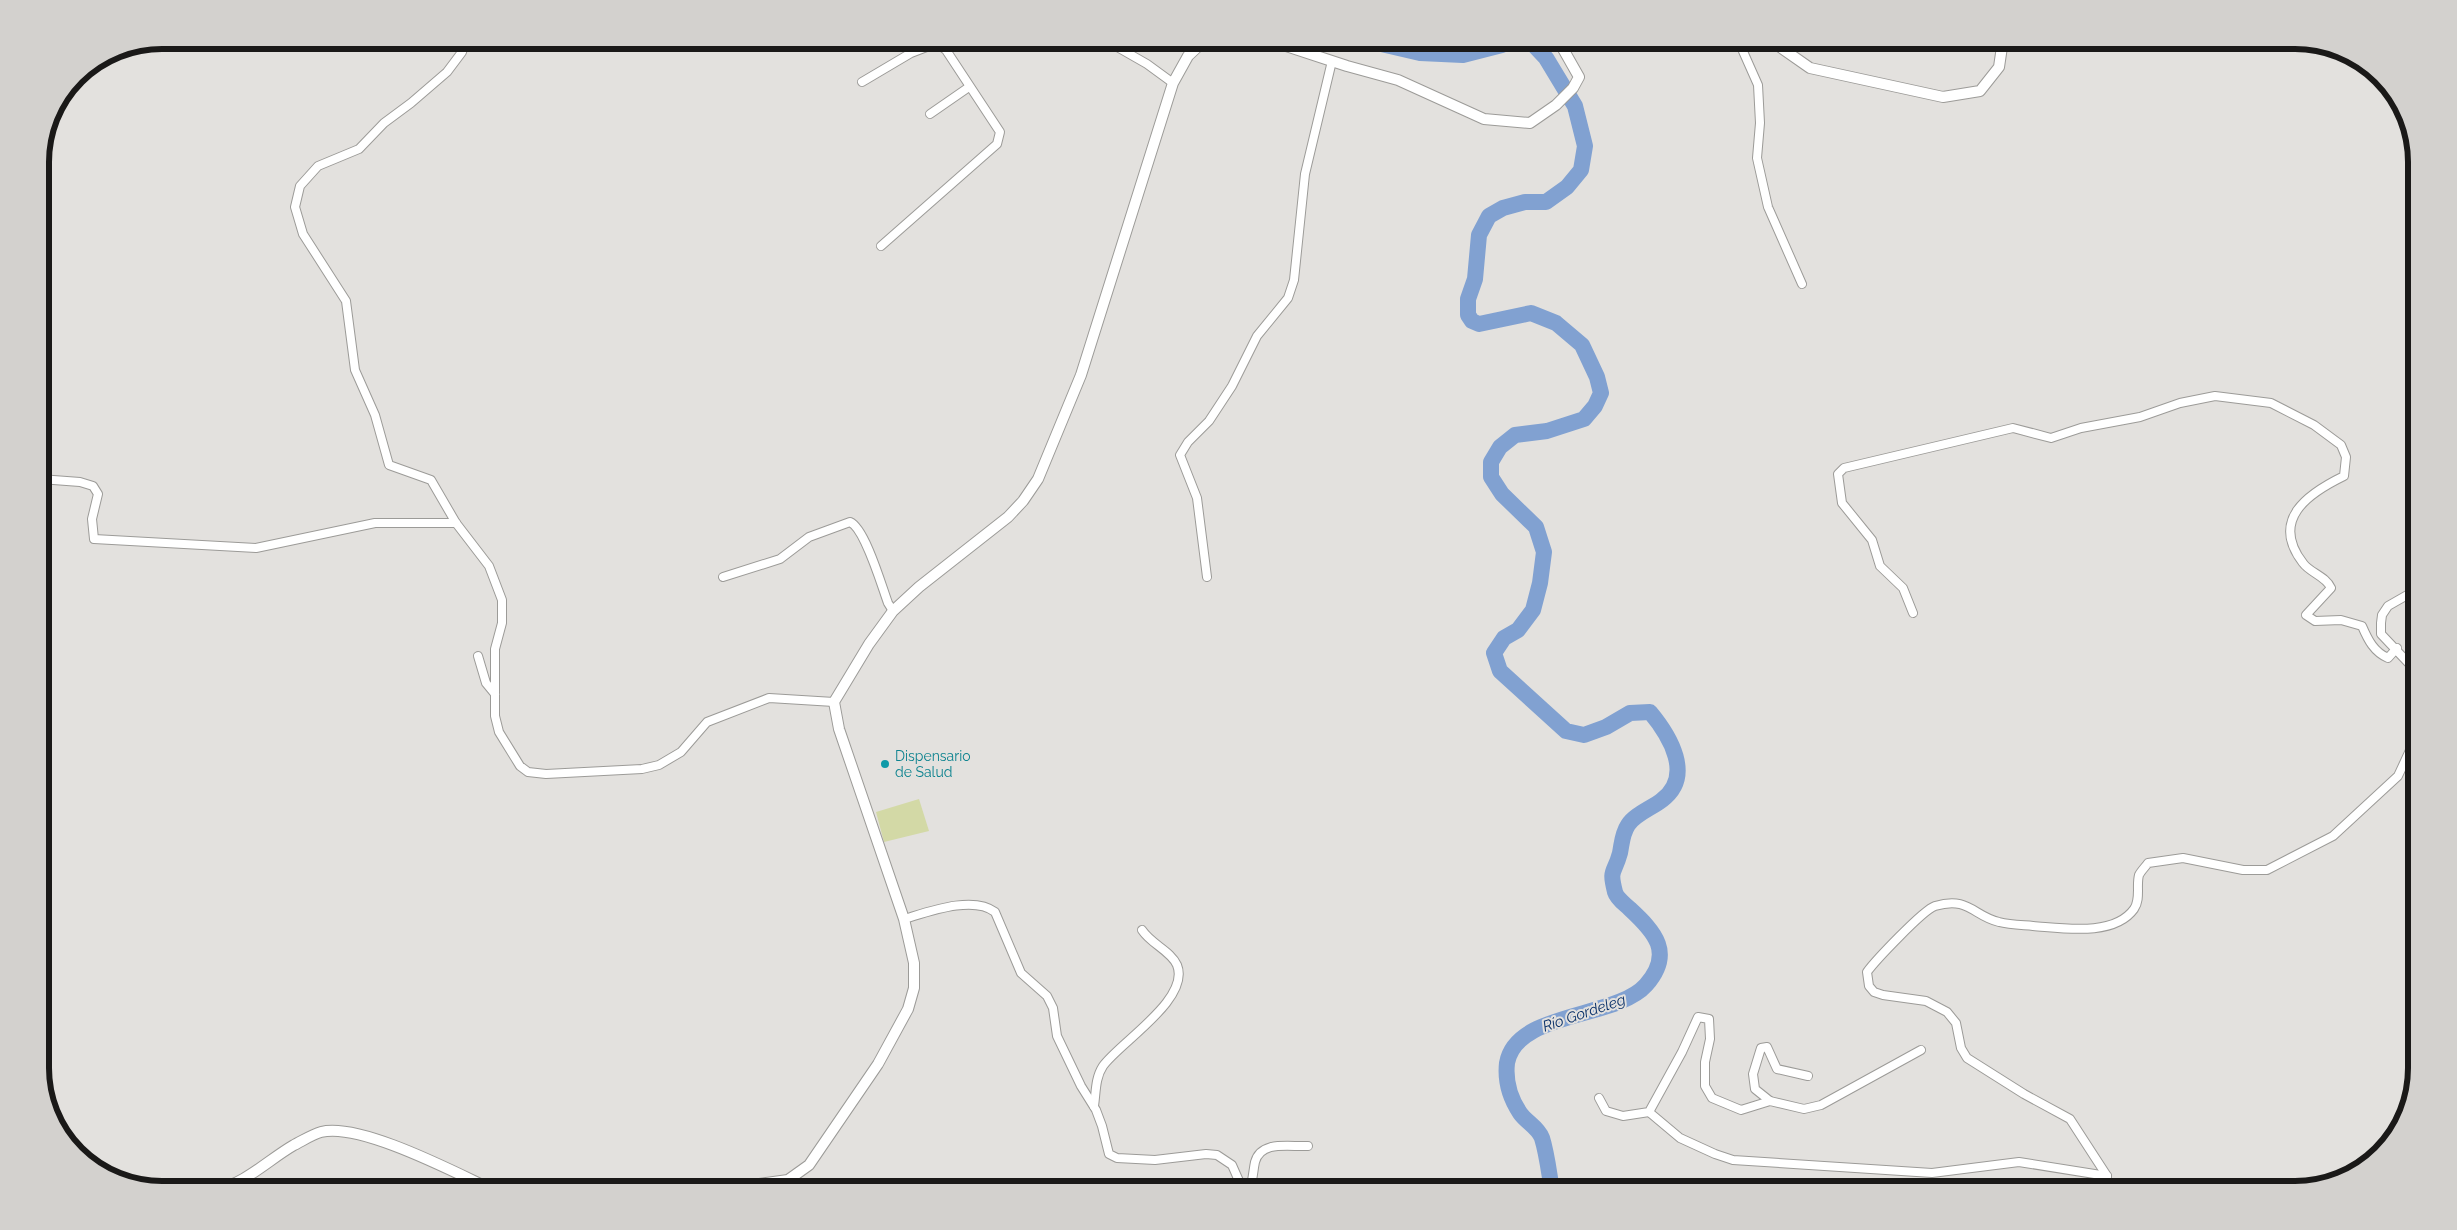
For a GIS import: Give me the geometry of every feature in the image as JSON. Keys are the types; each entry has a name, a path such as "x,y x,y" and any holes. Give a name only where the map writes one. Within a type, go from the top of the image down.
{"street":[{"path":"463,49 447,72 411,104 384,123 359,149 318,166 300,186 295,207 303,234 346,302 356,370 376,415 389,465 431,480 456,523 489,566 502,600 502,623 494,648 494,716 499,732 518,763 528,772 546,774 642,769 659,765 681,752 707,722 769,698 834,702"},
{"path":"862,82 920,49"},
{"path":"881,246 997,144 1000,132 983,103 969,86 945,49"},
{"path":"1121,49 1147,64 1173,83"},
{"path":"781,1181 788,1180 801,1172 815,1157 878,1064 908,1009 914,988 914,963 904,918 839,729 834,702 868,644 893,611 919,587 1008,517 1024,501 1038,480 1081,375 1173,83 1188,56 1195,49"},
{"path":"1301,49 1332,61 1398,80 1446,100 1484,119 1530,123 1574,88 1579,77 1563,49"},
{"path":"1742,49 1758,85 1760,123 1757,158 1768,207 1802,284"},
{"path":"1783,49 1810,68 1943,97 1980,91 1999,67 2002,49"},
{"path":"1207,577 1197,498 1180,455 1188,442 1209,421 1232,386 1257,336 1288,298 1294,280 1305,174 1332,61"},
{"path":"930,114 969,86"},
{"path":"1913,613 1903,588 1880,566 1872,540 1842,502 1838,474 1844,468 2013,428 2052,438 2081,428 2140,417 2180,403 2215,396 2270,403 2314,425 2341,445 2346,457 2344,476 2312,496 2295,511 2291,519 2289,536 2303,563 2328,582 2331,588 2306,615 2314,621 2341,620 2362,626 2370,643 2380,655 2388,658 2397,648"},
{"path":"49,480 80,482 93,486 98,494 92,519 94,539 256,548 375,523 456,523"},
{"path":"723,577 780,559 810,537 850,522 858,528 864,538 888,603 893,611"},
{"path":"2408,594 2388,606 2382,615 2381,634 2408,661"},
{"path":"478,656 486,683 495,694"},
{"path":"2106,1181 2107,1176 2070,1119 2024,1094 1967,1058 1961,1048 1956,1023 1947,1012 1926,1001 1874,992 1868,986 1867,972 1874,962 1933,907 1954,903 1970,907 1998,922 2077,930 2104,928 2134,909 2138,895 2139,875 2148,863 2183,858 2243,870 2267,870 2333,836 2398,776 2408,754"},
{"path":"904,918 957,905 989,907 995,912 1021,973 1048,996 1053,1008 1057,1036 1081,1086 1094,1106 1102,1126 1107,1150 1112,1157 1155,1160 1206,1154 1217,1155 1232,1165 1239,1181"},
{"path":"1094,1106 1096,1083 1103,1066 1164,1006 1178,977 1177,965 1170,956 1148,940 1142,930"},
{"path":"1649,1112 1678,1060 1698,1017 1703,1016 1708,1019 1710,1039 1705,1062 1705,1086 1712,1098 1741,1110 1770,1101"},
{"path":"1808,1076 1777,1069 1767,1047 1761,1048 1753,1074 1755,1089 1770,1101 1804,1109 1821,1105 1921,1050"},
{"path":"1599,1098 1606,1111 1623,1116 1649,1112 1680,1138 1733,1160 1932,1174 2019,1162 2107,1176"},
{"path":"239,1181 294,1145 322,1132 340,1131 383,1142 472,1181"},
{"path":"1251,1181 1260,1150 1269,1147 1308,1146"}],"green space":[{"path":"919,799 929,831 884,842 876,812"}],"waterway":[{"name":"Río Gordeleg","path":"1403,49 1420,53 1463,55 1486,49"},
{"name":"Río Gordeleg","path":"1538,49 1546,58 1575,106 1585,146 1581,170 1567,187 1546,202 1525,202 1503,208 1489,216 1479,235 1475,279 1468,299 1468,315 1472,321 1479,324 1531,313 1556,323 1582,345 1597,377 1601,393 1595,406 1584,419 1547,431 1515,435 1500,447 1491,462 1491,477 1502,494 1536,527 1544,552 1540,583 1533,610 1518,630 1504,638 1494,653 1500,671 1566,731 1584,735 1606,727 1630,713 1650,712 1665,732 1676,756 1678,768 1671,790 1662,800 1639,814 1626,828 1612,875 1617,897 1647,926 1658,944 1660,953 1659,963 1654,973 1646,985 1632,996 1613,1004 1547,1024 1528,1034 1514,1046 1507,1063 1508,1083 1513,1101 1520,1113 1538,1131 1542,1138 1551,1181"}],"place":[{"name":"Dispensario de Salud","path":"885,764"}]}
